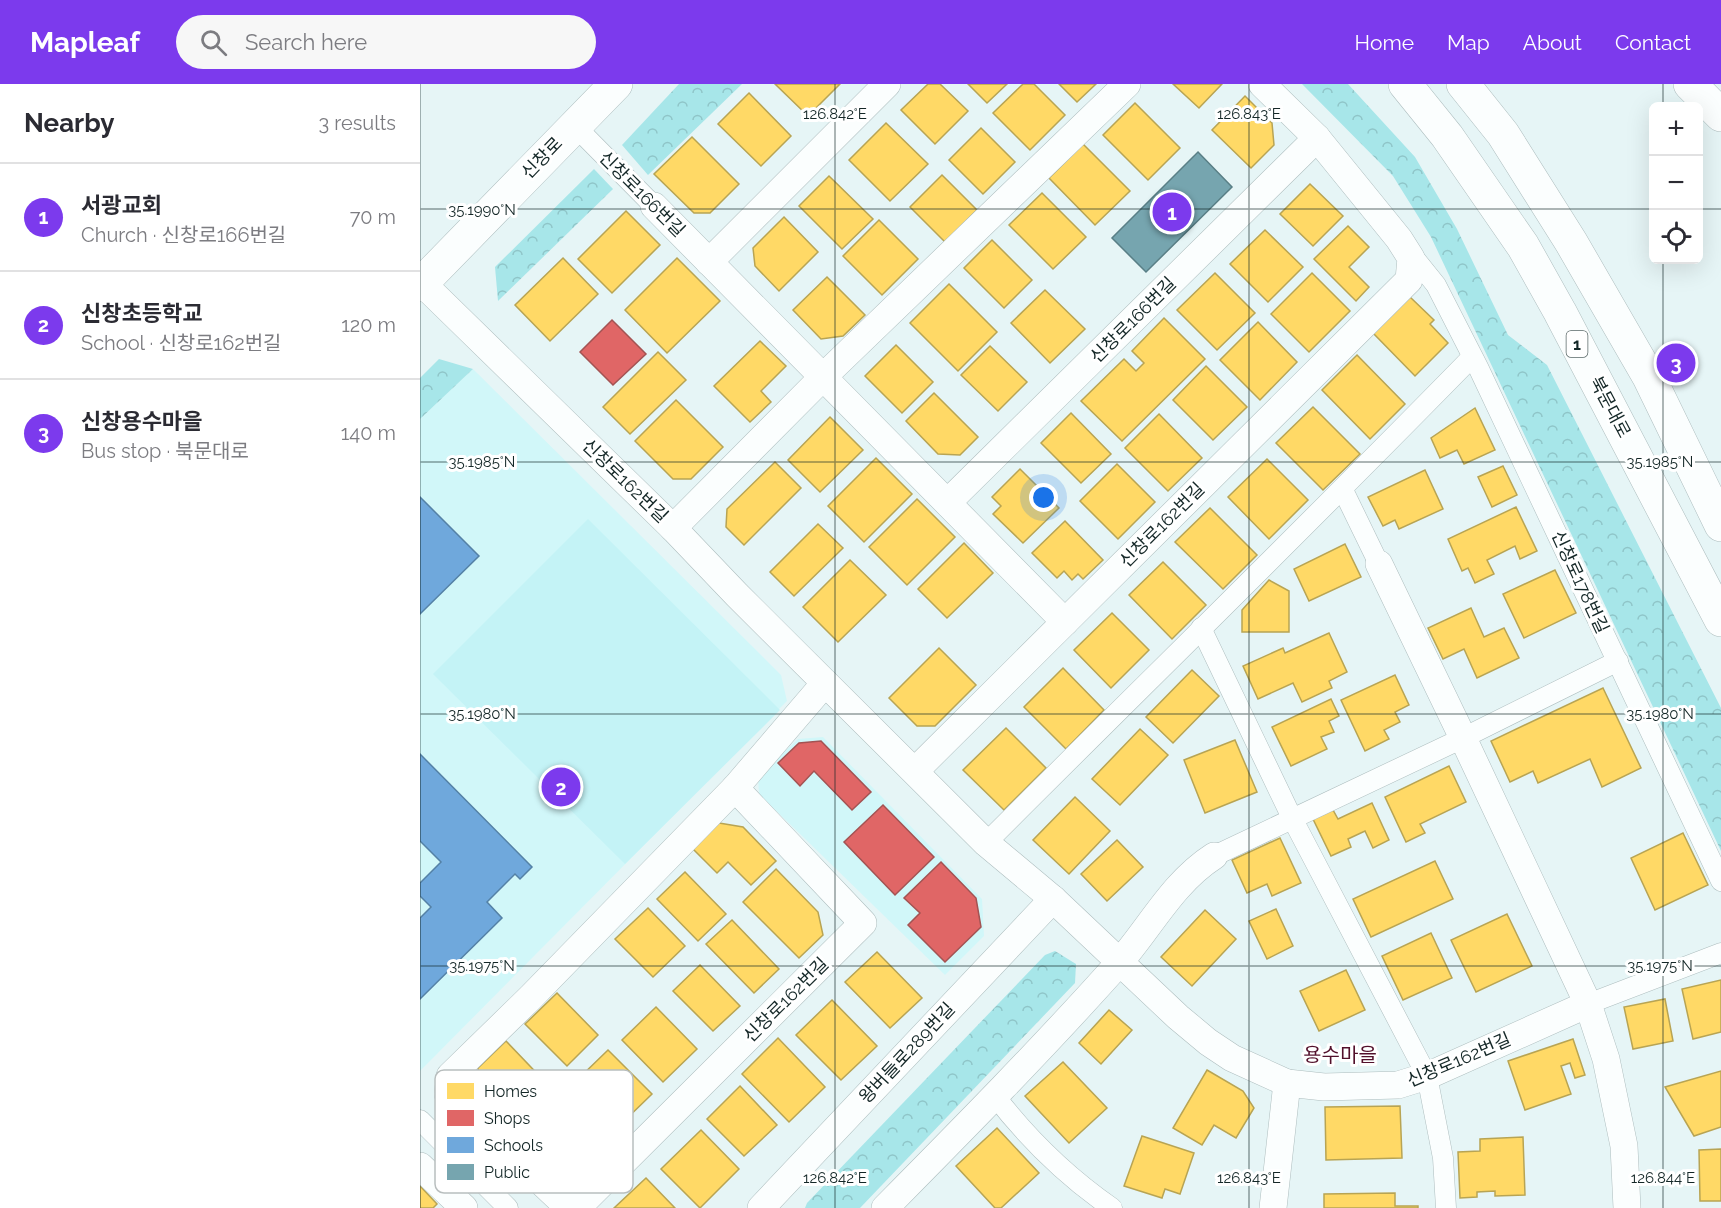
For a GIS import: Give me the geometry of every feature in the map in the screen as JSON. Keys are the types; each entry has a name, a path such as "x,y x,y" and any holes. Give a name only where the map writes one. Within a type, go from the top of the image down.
{"main road":[{"name":"신창로","path":"421,284 616,84"},
{"name":"북문대로","path":"1405,84 1447,136 1523,246 1560,312 1721,620"},
{"path":"1463,84 1503,134 1571,242 1649,377 1721,525"},
{"path":"1690,84 1721,115"}],"street":[{"path":"710,262 887,84"},
{"path":"674,528 823,377 1127,84"},
{"path":"1262,84 1317,138 1407,249"},
{"name":"신창로166번길","path":"574,125 1065,622"},
{"name":"신창로166번길","path":"948,502 1317,138"},
{"name":"신창로162번길","path":"915,771 1409,280 1411,258 1407,249"},
{"name":"신창로178번길","path":"1407,249 1436,285 1472,357 1721,881"},
{"name":"신창로162번길","path":"421,284 674,528 737,595 986,843 1053,898 1119,962 1208,1042 1232,1058 1287,1083 1324,1087 1398,1085 1427,1076 1588,1004 1721,953"},
{"path":"986,843 1343,490 1472,357"},
{"path":"1343,490 1588,1004 1606,1059 1624,1146 1627,1208"},
{"path":"1201,628 1292,818 1427,1076 1443,1158 1446,1208"},
{"path":"885,1208 995,1096 1119,962 1179,884 1201,864 1618,662"},
{"path":"456,1070 531,998 735,788 825,683"},
{"name":"신창로162번길","path":"633,1152 863,923 735,788"},
{"name":"왕버들로289번길","path":"765,1207 1053,898"},
{"path":"1273,1208 1287,1083"},
{"path":"995,1096 1021,1130 1056,1165 1112,1208"},
{"path":"420,1120 435,1135"},
{"path":"420,1166 435,1180"},
{"path":"448,1193 464,1208"},
{"path":"493,1193 508,1208"},
{"path":"553,1193 569,1208"},
{"name":"신창로162번길","path":"577,1208 592,1193"}],"shaded area":[{"path":"473,369 781,675 787,701 420,1071 420,419"},
{"path":"588,519 780,710 625,864 433,674"},
{"path":"823,737 982,899 984,936 945,975 759,794 758,777 798,739"}],"green space":[{"path":"679,84 742,84 648,175 622,145"},
{"path":"1302,84 1348,84 1415,157 1457,229 1508,335 1547,365 1721,708 1721,851 1431,237 1393,176"},
{"path":"594,169 613,189 498,301 495,267"},
{"path":"439,359 473,369 420,419 420,378"},
{"path":"1055,951 1076,964 1075,983 860,1208 805,1208 807,1203 1045,955"}],"building: Homes":[{"path":"775,84 840,84 808,116"},
{"path":"928,84 940,84 968,111 935,144 901,110"},
{"path":"968,84 1007,84 987,103"},
{"path":"1023,84 1034,84 1065,115 1030,150 993,113"},
{"path":"1059,84 1096,84 1077,102"},
{"path":"1173,84 1222,84 1199,108"},
{"path":"749,93 791,136 761,166 718,124"},
{"path":"1245,96 1272,123 1274,145 1251,168 1212,130"},
{"path":"1135,103 1180,148 1148,180 1103,135"},
{"path":"886,123 928,164 890,201 849,160"},
{"path":"981,128 1015,162 983,194 949,160"},
{"path":"692,137 739,184 710,213 694,213 654,174"},
{"path":"1083,144 1130,191 1095,225 1049,178"},
{"path":"942,175 977,210 945,242 910,207"},
{"path":"829,176 873,219 842,249 799,206"},
{"path":"1310,184 1343,216 1313,246 1280,214"},
{"path":"1042,193 1086,237 1053,269 1009,225"},
{"path":"626,211 660,245 612,293 578,259"},
{"path":"784,217 818,252 779,291 755,266 753,248"},
{"path":"879,220 918,259 882,295 843,256"},
{"path":"1348,226 1369,247 1349,267 1369,287 1356,301 1314,259"},
{"path":"1265,230 1303,267 1268,302 1230,264"},
{"path":"992,240 1032,280 1004,308 964,268"},
{"path":"563,258 598,294 550,341 515,305"},
{"path":"677,258 720,301 667,353 625,310"},
{"path":"1215,273 1255,313 1217,350 1177,310"},
{"path":"1312,273 1350,311 1309,352 1271,314"},
{"path":"827,277 865,315 843,336 821,339 793,310"},
{"path":"949,284 997,332 958,371 910,323"},
{"path":"1045,290 1085,329 1050,363 1011,323"},
{"path":"1410,297 1434,320 1430,324 1448,343 1415,376 1373,333"},
{"path":"1164,318 1205,359 1122,441 1081,401 1124,359 1136,371 1144,363 1132,351"},
{"path":"1258,322 1297,362 1260,400 1220,360"},
{"path":"760,341 786,366 761,391 771,402 750,422 714,386"},
{"path":"896,345 933,382 902,413 865,376"},
{"path":"990,346 1027,382 998,411 961,375"},
{"path":"658,352 686,380 630,434 603,407"},
{"path":"1357,355 1405,404 1370,439 1322,390"},
{"path":"1206,366 1247,407 1213,440 1173,400"},
{"path":"934,393 978,437 960,455 938,454 906,421"},
{"path":"676,400 723,447 691,479 673,479 635,441"},
{"path":"1313,407 1360,454 1323,490 1276,443"},
{"path":"1475,408 1495,450 1464,464 1457,450 1440,458 1431,438"},
{"path":"1071,413 1111,454 1081,483 1041,443"},
{"path":"1159,414 1202,458 1168,491 1125,448"},
{"path":"830,417 863,450 820,492 788,460"},
{"path":"876,458 912,494 864,542 828,506"},
{"path":"1267,459 1308,500 1269,539 1228,497"},
{"path":"775,462 801,488 744,545 726,527 727,509"},
{"path":"1117,464 1155,502 1118,539 1080,501"},
{"path":"1503,466 1517,495 1492,507 1478,477"},
{"path":"1020,469 1059,508 1023,543 993,514 1001,506 992,497"},
{"path":"1425,470 1443,509 1399,529 1395,520 1383,526 1368,497"},
{"path":"917,499 955,537 907,585 869,547"},
{"path":"1516,507 1537,551 1520,559 1515,546 1487,560 1494,574 1475,583 1468,568 1462,571 1448,539"},
{"path":"1210,508 1257,555 1223,589 1175,542"},
{"path":"1065,521 1103,560 1083,579 1078,574 1072,580 1064,571 1057,578 1032,553"},
{"path":"818,524 843,548 794,596 770,572"},
{"path":"964,543 993,573 947,618 918,589"},
{"path":"1345,544 1361,577 1309,601 1294,569"},
{"path":"850,560 886,595 838,642 803,607"},
{"path":"1163,562 1206,605 1172,639 1129,595"},
{"path":"1555,570 1576,613 1524,638 1503,594"},
{"path":"1269,580 1289,591 1289,632 1242,632 1242,610"},
{"path":"1471,608 1484,637 1504,628 1519,658 1477,678 1464,649 1443,659 1428,628"},
{"path":"1112,613 1149,650 1111,688 1074,650"},
{"path":"1329,633 1347,672 1329,681 1332,688 1302,702 1293,683 1258,699 1243,666 1283,648 1285,653"},
{"path":"939,648 976,685 935,726 917,726 889,698"},
{"path":"1063,668 1104,710 1066,749 1024,707"},
{"path":"1192,670 1219,696 1173,743 1146,717"},
{"path":"1395,675 1409,705 1395,712 1400,722 1384,730 1389,739 1365,751 1341,700"},
{"path":"1603,688 1641,768 1602,787 1590,759 1538,783 1533,771 1510,782 1491,741"},
{"path":"1331,699 1339,716 1329,721 1334,732 1321,737 1327,749 1291,766 1272,727"},
{"path":"1006,728 1046,768 1004,810 963,770"},
{"path":"1140,729 1168,755 1120,805 1092,779"},
{"path":"1235,740 1257,792 1205,813 1184,760"},
{"path":"1449,766 1466,802 1420,824 1425,833 1406,842 1385,797"},
{"path":"1075,797 1110,831 1069,874 1033,840"},
{"path":"1372,803 1389,840 1373,848 1365,831 1348,839 1351,847 1331,856 1313,819 1333,810 1338,819"},
{"path":"719,823 743,827 776,861 751,885 728,862 717,873 693,849"},
{"path":"1683,833 1708,885 1655,910 1631,858"},
{"path":"1280,838 1301,883 1272,896 1267,884 1247,893 1232,860"},
{"path":"1117,840 1143,867 1107,901 1081,874"},
{"path":"1435,861 1453,899 1371,937 1353,899"},
{"path":"776,869 818,912 823,935 799,958 743,902"},
{"path":"685,872 726,914 698,941 657,899"},
{"path":"648,908 685,946 653,977 615,939"},
{"path":"1276,909 1293,946 1267,959 1249,921"},
{"path":"1205,910 1236,939 1192,986 1161,957"},
{"path":"1507,914 1532,966 1476,992 1451,940"},
{"path":"732,920 779,969 754,993 706,944"},
{"path":"1431,933 1452,978 1403,1000 1382,956"},
{"path":"877,952 922,998 890,1028 845,982"},
{"path":"700,965 740,1006 713,1031 673,991"},
{"path":"1346,970 1365,1010 1319,1031 1300,991"},
{"path":"1721,980 1721,1032 1693,1039 1682,989"},
{"path":"557,993 598,1035 567,1066 525,1024"},
{"path":"1665,999 1673,1041 1633,1049 1624,1007"},
{"path":"832,1000 877,1046 841,1080 796,1035"},
{"path":"656,1007 697,1049 663,1082 622,1040"},
{"path":"1109,1010 1132,1030 1101,1064 1079,1043"},
{"path":"778,1038 825,1087 789,1122 742,1074"},
{"path":"1573,1039 1585,1075 1575,1078 1570,1063 1561,1066 1571,1094 1525,1110 1508,1061"},
{"path":"506,1041 534,1070 478,1070"},
{"path":"608,1050 628,1070 587,1070"},
{"path":"1063,1062 1107,1108 1069,1143 1025,1096"},
{"path":"1207,1070 1243,1091 1254,1108 1236,1138 1214,1125 1202,1145 1173,1128"},
{"path":"1721,1071 1721,1127 1694,1136 1665,1087"},
{"path":"633,1075 652,1094 633,1112"},
{"path":"740,1086 777,1125 744,1156 707,1119"},
{"path":"1400,1106 1402,1158 1326,1160 1325,1107"},
{"path":"997,1128 1039,1173 1001,1208 995,1208 956,1166"},
{"path":"701,1130 739,1169 700,1208 661,1169"},
{"path":"1142,1136 1194,1153 1180,1194 1165,1189 1162,1198 1124,1186"},
{"path":"1523,1137 1525,1195 1495,1196 1495,1191 1477,1192 1477,1197 1460,1198 1458,1152 1480,1151 1480,1139"},
{"path":"1721,1149 1721,1201 1700,1201 1699,1150"},
{"path":"646,1178 675,1208 614,1208 630,1193 633,1193 633,1190"},
{"path":"420,1186 437,1204 433,1208 420,1208"},
{"path":"1395,1193 1395,1206 1418,1206 1418,1208 1324,1208 1324,1194"}],"building: Shops":[{"path":"612,320 646,354 613,385 580,352"},
{"path":"821,741 871,792 852,810 814,771 800,786 778,763 799,743"},
{"path":"883,805 934,857 895,895 844,842"},
{"path":"941,862 976,898 981,927 945,962 908,925 920,913 904,898"}],"building: Schools":[{"path":"420,497 479,556 420,614"},
{"path":"420,754 532,867 520,879 515,874 487,902 502,918 420,999 420,918 431,907 420,896 420,883 441,862 420,841"}],"building: Public":[{"path":"1198,152 1232,187 1146,272 1112,238"}],"place":[{"name":"서광교회","path":"1172,212"},
{"name":"신창용수마을","path":"1676,363"},
{"name":"신창초등학교","path":"561,787"}],"district":[{"name":"용수마을","path":"1340,1055"}]}
